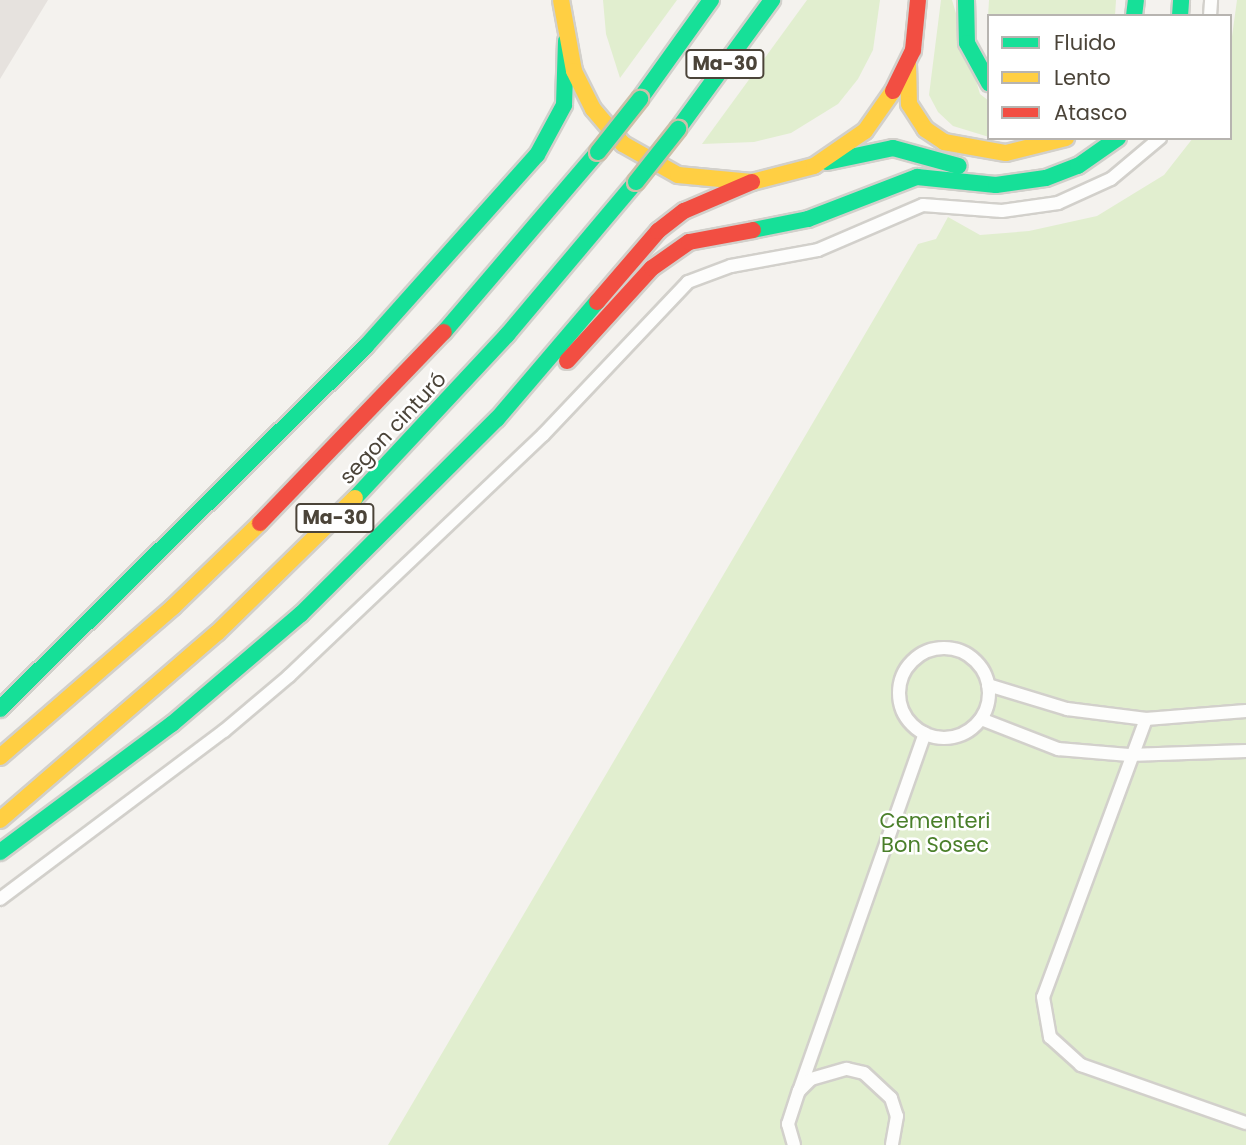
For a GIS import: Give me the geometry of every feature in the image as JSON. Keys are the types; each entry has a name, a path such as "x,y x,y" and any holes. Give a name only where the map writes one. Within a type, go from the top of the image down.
{"main road":[{"path":"0,709 357,356 537,156 564,105 566,41 561,0"},
{"name":"segon cinturó","path":"0,757 173,607 323,461 468,306 598,152 711,0"},
{"name":"segon cinturó","path":"0,820 217,633 366,487 508,335 636,182 772,0"},
{"path":"918,0 908,64 909,104 925,129 944,142 1006,153 1058,140"},
{"path":"966,0 967,43 987,79"},
{"path":"566,41 593,109 639,157 678,175 752,182"},
{"path":"814,166 866,131 886,107 908,64"},
{"path":"0,852 172,724 257,653 406,514 497,419 658,231 684,211 752,182 870,150 893,148 958,166 1009,170 1060,158 1092,140"},
{"path":"497,419 575,355 663,258 689,243 808,219 917,177 996,185 1045,178 1078,166 1115,140"}],"lane":[{"path":"0,899 224,731 289,676 553,426 688,282 731,266 818,250 923,205 1002,211 1058,203 1111,179 1158,140"},
{"path":"930,650 960,651 983,670 988,685 981,719 949,738 925,734 904,713 900,698 906,668 916,657 930,650"},
{"path":"988,685 1068,709 1146,719 1246,711"},
{"path":"981,719 1058,749 1129,755 1246,751"},
{"path":"1146,719 1129,755 1042,997 1050,1037 1081,1066 1246,1123"},
{"path":"793,1145 788,1124 925,734"},
{"path":"799,1091 828,1071 864,1073 891,1098 897,1116 892,1145"}],"shaded area":[{"path":"0,0 48,0 0,79"}],"green space":[{"path":"603,0 677,0 620,78 606,34"},
{"path":"807,0 880,0 873,50 858,79 838,104 791,133 754,142 702,144"},
{"path":"941,0 952,0 980,94 987,99 987,136 953,126 938,112 929,95"},
{"path":"989,0 1116,0 1115,14 988,14"},
{"name":"Cementeri Bon Sosec","path":"1237,0 1246,0 1246,1145 388,1145 918,244 936,239 948,217 980,235 1029,231 1097,216 1164,175 1191,140 1232,140 1232,36"}],"traffic: fast":[{"path":"640,99 711,0"},
{"path":"678,129 772,0"},
{"path":"966,0 967,43 987,79"},
{"path":"1134,14 1136,0"},
{"path":"1180,14 1181,0"},
{"path":"0,709 366,346 537,155 564,105 566,41"},
{"path":"598,152 640,99"},
{"path":"636,182 678,129"},
{"path":"753,230 808,219 917,177 996,185 1046,178 1078,166 1115,140"},
{"path":"827,162 893,148 959,166"},
{"path":"444,332 598,152"},
{"path":"355,498 507,335 636,182"},
{"path":"0,852 172,724 301,614 497,419 597,302"}],"traffic: slow":[{"path":"561,0 574,71 593,109 623,144 678,175 752,182 814,166 865,131 893,91"},
{"path":"908,64 909,104 925,129 944,142 1006,153 1058,140"},
{"path":"0,820 217,633 355,498"},
{"path":"0,757 173,607 260,523"}],"traffic: jam":[{"path":"893,91 913,50 918,0"},
{"path":"597,302 658,231 684,211 752,182"},
{"path":"567,361 652,268 689,242 753,230"},
{"path":"260,523 444,332"}]}
